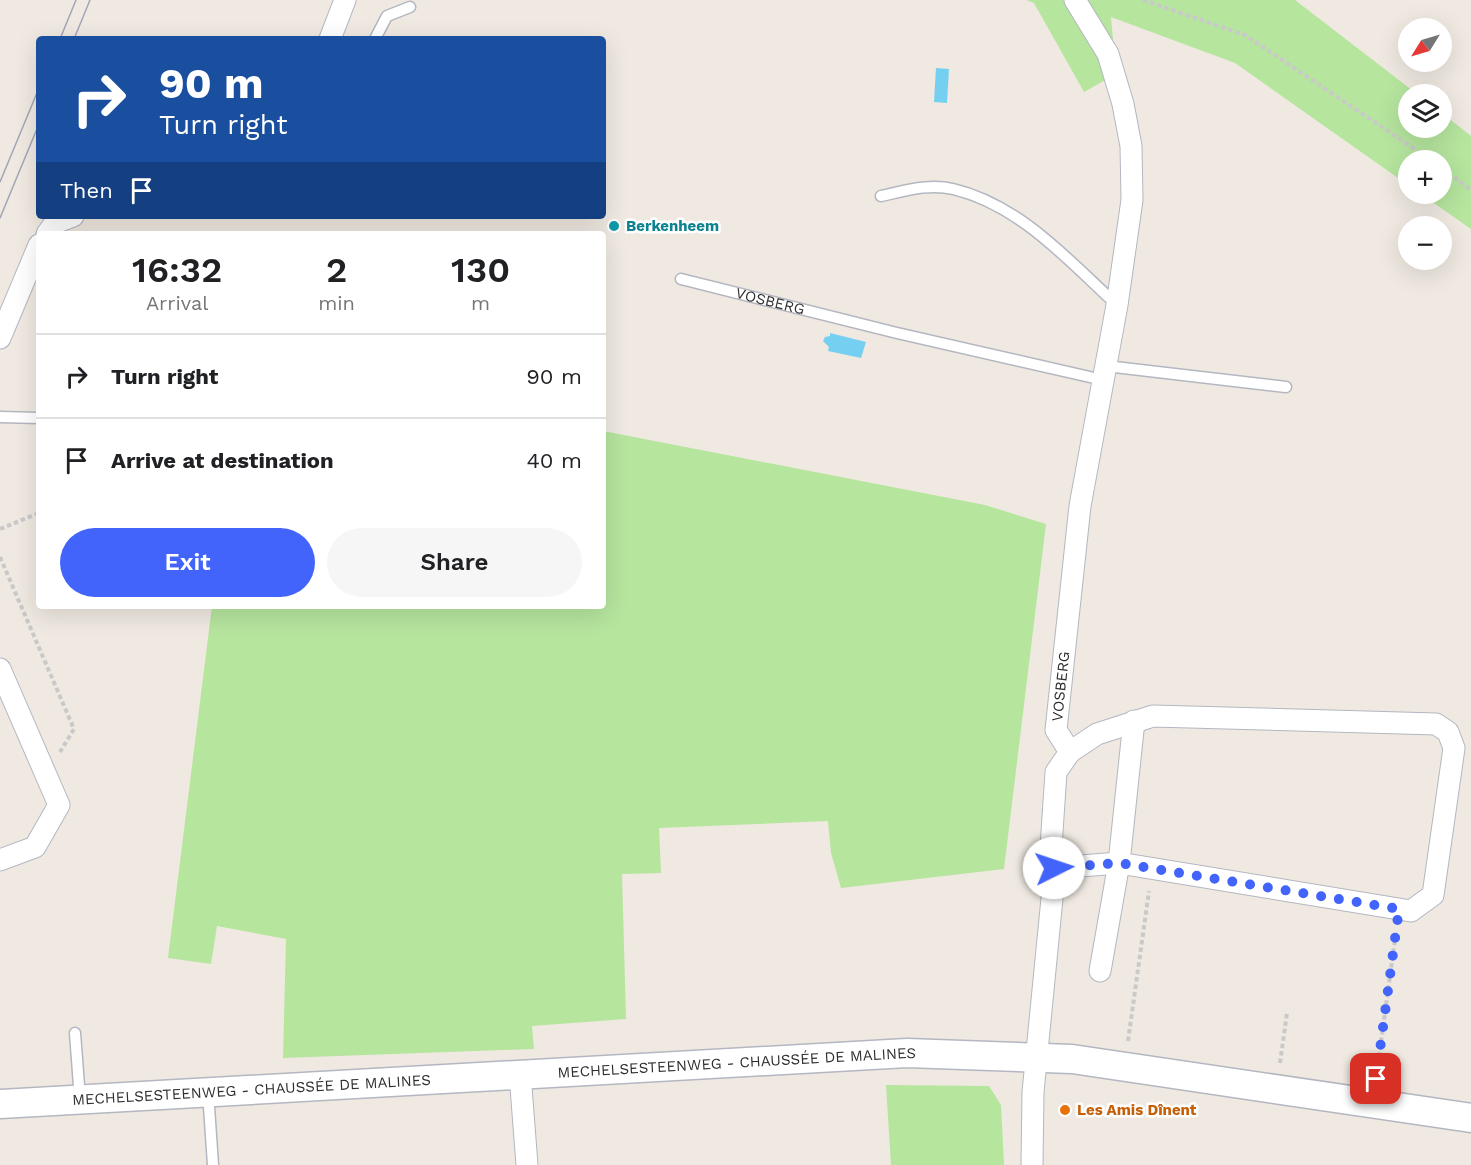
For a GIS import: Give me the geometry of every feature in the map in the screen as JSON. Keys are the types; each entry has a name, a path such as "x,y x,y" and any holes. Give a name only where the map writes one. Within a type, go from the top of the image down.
{"main road":[{"name":"MECHELSESTEENWEG - CHAUSSÉE DE MALINES","path":"0,1104 907,1053 1038,1056 1143,1068 1471,1118"}],"street":[{"path":"331,36 345,0"},
{"name":"VOSBERG","path":"1070,752 1056,730 1080,507 1117,305 1132,200 1131,146 1123,104 1108,54 1075,0"},
{"path":"49,231 55,223 65,219"},
{"path":"0,338 36,252"},
{"path":"0,669 59,805 35,847 0,860"},
{"path":"1032,1165 1033,1092 1054,868 1051,847 1056,772 1070,752 1097,734 1153,716 1436,724 1448,732 1454,748 1433,895 1411,911 1119,863 1054,868"},
{"path":"1101,971 1119,863 1134,721"},
{"path":"520,1074 526,1165"}],"lane":[{"path":"377,36 387,16 410,7"},
{"path":"881,196 922,188 952,189 994,204 1041,234 1117,305"},
{"name":"VOSBERG","path":"681,279 897,333 1104,373 1286,387"},
{"path":"0,417 36,418"},
{"path":"75,1033 80,1099"},
{"path":"208,1092 213,1165"}],"path":[{"path":"1143,0 1245,35 1416,150"},
{"path":"1452,176 1471,190"},
{"path":"0,530 36,514"},
{"path":"0,557 74,729 46,776"},
{"path":"1128,1043 1152,868"},
{"path":"1376,1079 1399,909"},
{"path":"1281,1056 1287,1013"}],"green space":[{"path":"1026,0 1295,0 1404,84 1398,84 1398,138 1452,138 1452,121 1471,136 1471,229 1435,204 1452,204 1452,150 1398,150 1398,178 1235,63 1111,17 1116,74 1084,92 1034,3"},
{"path":"606,432 985,505 1046,524 1004,869 841,888 831,853 828,821 659,828 661,873 622,874 626,1019 532,1026 534,1049 283,1058 286,939 217,926 211,964 168,958 212,609 606,609"},
{"path":"886,1085 989,1086 1001,1105 1004,1165 891,1165"}],"water":[{"path":"936,68 949,69 947,103 934,102"},
{"path":"830,333 866,342 861,358 828,351 829,347 823,341 825,337 830,336"}],"tram line":[{"path":"61,36 76,0"},
{"path":"75,36 90,0"},
{"path":"0,182 36,95"},
{"path":"0,218 36,131"}],"place":[{"name":"Berkenheem","path":"614,226"},
{"name":"Les Amis Dînent","path":"1065,1110"}],"route":[{"path":"1054,868 1119,863 1399,909 1376,1079"}]}
